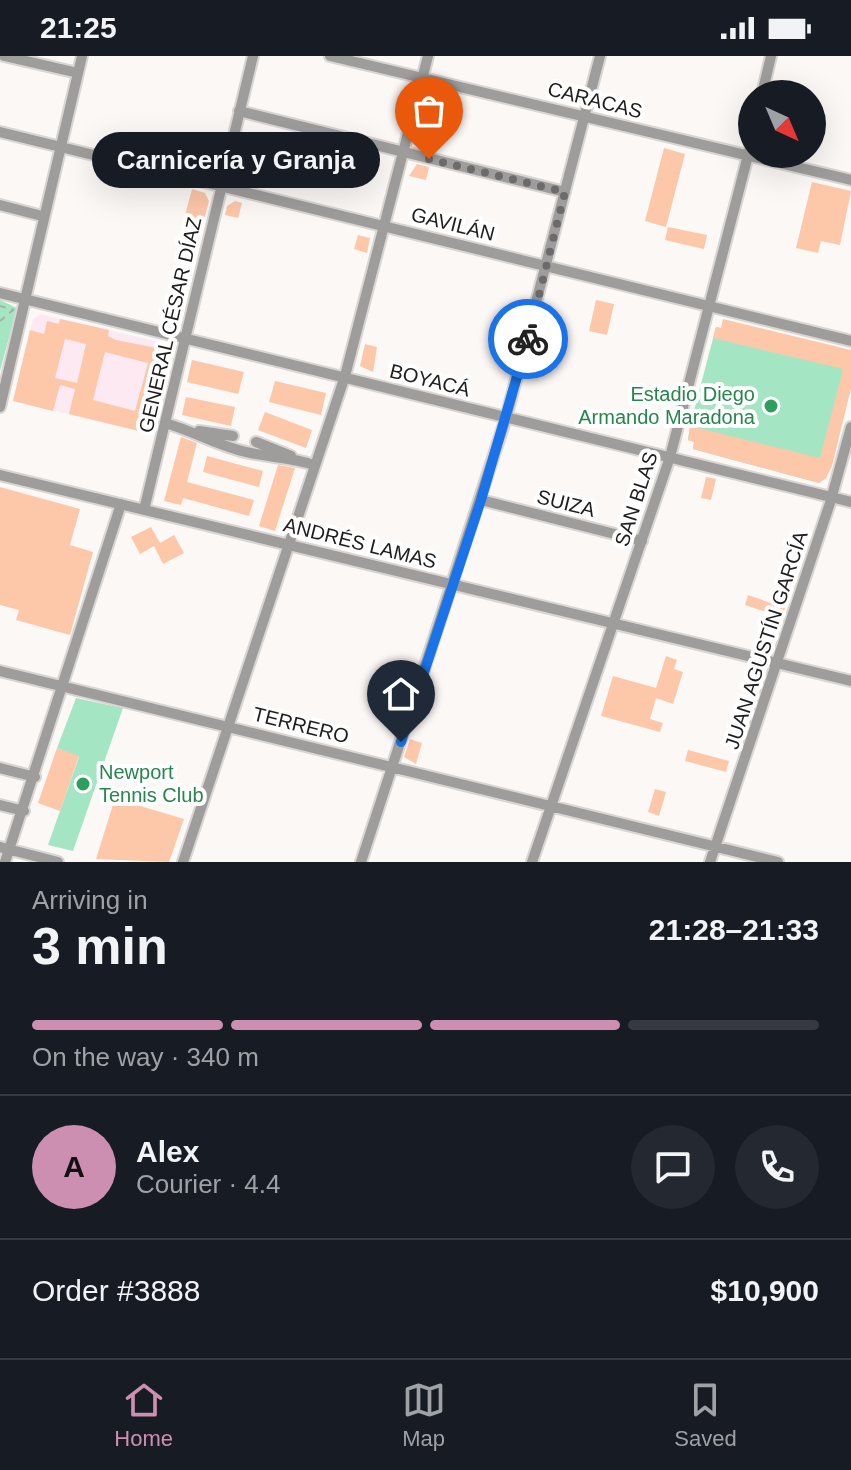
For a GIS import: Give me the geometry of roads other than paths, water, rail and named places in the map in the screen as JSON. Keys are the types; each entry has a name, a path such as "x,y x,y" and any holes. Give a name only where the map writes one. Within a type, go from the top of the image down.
{"street":[{"path":"4,56 78,73"},
{"path":"0,407 42,216 82,56"},
{"name":"GENERAL CÉSAR DÍAZ","path":"144,510 253,56"},
{"name":"CARACAS","path":"330,56 738,154"},
{"path":"183,862 345,376 428,56"},
{"path":"361,862 506,418 600,56"},
{"path":"765,80 771,56"},
{"path":"239,111 565,192"},
{"name":"GAVILÁN","path":"0,132 851,341"},
{"name":"SAN BLAS","path":"532,862 670,457 745,168"},
{"name":"CARACAS","path":"800,168 851,180"},
{"path":"0,205 42,216"},
{"name":"BOYACÁ","path":"0,293 851,502"},
{"path":"165,423 233,436"},
{"name":"JUAN AGUSTÍN GARCÍA","path":"710,862 832,497 851,427"},
{"path":"195,431 235,449 265,457 291,456"},
{"path":"256,442 314,465"},
{"name":"ANDRÉS LAMAS","path":"0,475 851,681"},
{"name":"SUIZA","path":"481,500 642,541"},
{"path":"5,862 5,848 24,811 121,504"},
{"name":"TERRERO","path":"0,671 778,862"},
{"path":"0,768 35,777"},
{"path":"0,805 24,811"},
{"path":"5,848 58,862"}],"place":[{"name":"Carnicería y Granja","path":"429,159"},
{"name":"Estadio Diego Armando Maradona","path":"771,406"},
{"name":"Newport Tennis Club","path":"83,784"}]}
